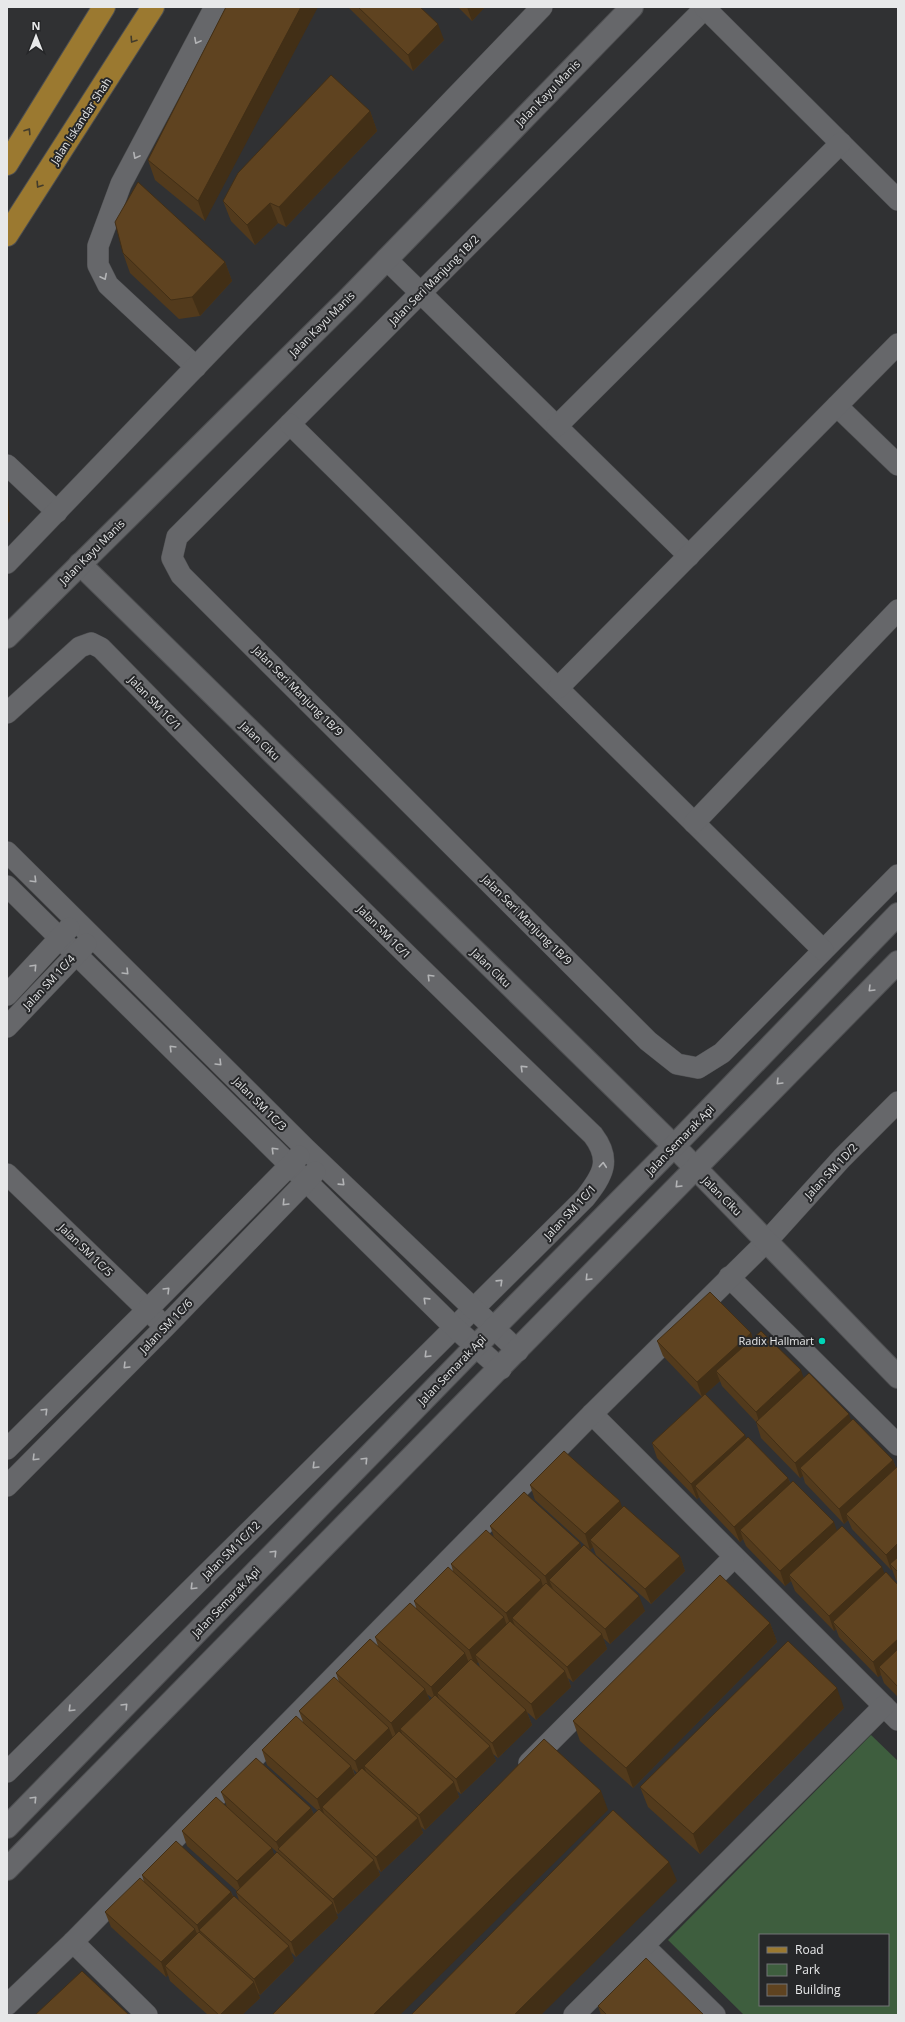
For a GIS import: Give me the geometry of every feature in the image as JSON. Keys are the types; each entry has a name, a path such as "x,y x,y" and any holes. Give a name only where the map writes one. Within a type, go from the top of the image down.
{"main road":[{"path":"7,164 104,7"},
{"name":"Jalan Iskandar Shah","path":"7,235 154,7"}],"street":[{"path":"196,367 108,285 98,265 98,246 121,184 216,7"},
{"path":"7,563 542,7"},
{"name":"Jalan Kayu Manis","path":"7,637 386,260 632,7"},
{"path":"705,8 898,200"},
{"name":"Jalan Seri Manjung 1B/2","path":"172,558 176,537 705,8"},
{"path":"557,426 841,143"},
{"path":"386,260 689,556"},
{"path":"558,688 898,344"},
{"path":"837,406 898,465"},
{"path":"290,424 823,950"},
{"path":"7,465 57,512"},
{"name":"Jalan Seri Manjung 1B/9","path":"172,558 181,575 648,1041 677,1064 698,1068 722,1053 898,875"},
{"name":"Jalan Ciku","path":"80,564 674,1146 898,1377"},
{"path":"694,823 898,610"},
{"name":"Jalan SM 1C/1","path":"7,713 80,647 91,643 101,648 281,831 444,992 593,1135 602,1147 604,1163 601,1178 585,1198 454,1327"},
{"name":"Jalan SM 1C/3","path":"7,852 306,1149 518,1351"},
{"name":"Jalan SM 1C/3","path":"7,886 454,1327 501,1369"},
{"name":"Jalan Semarak Api","path":"7,1827 494,1327 674,1146 898,914"},
{"name":"Jalan SM 1C/4","path":"7,995 75,921"},
{"name":"Jalan SM 1C/4","path":"7,1027 92,938"},
{"path":"7,1869 501,1369 694,1168 898,962"},
{"name":"Jalan SM 1D/2","path":"7,2005 73,1942 592,1414 767,1241 842,1158 898,1102"},
{"path":"7,1449 148,1310 306,1149"},
{"name":"Jalan SM 1C/6","path":"7,1486 165,1327 322,1164"},
{"name":"Jalan SM 1C/5","path":"7,1174 165,1327"},
{"path":"729,1277 898,1445"},
{"name":"Jalan SM 1C/12","path":"7,1772 454,1327"},
{"path":"574,2015 644,1946 891,1713 592,1414"},
{"path":"516,1776 734,1557"},
{"path":"73,1942 147,2015"},
{"path":"644,1946 714,2015"}],"green space":[{"path":"871,1735 898,1761 898,2015 744,2015 668,1940"}],"building":[{"path":"226,7 301,7 198,201 148,160"},
{"path":"358,7 420,7 438,24 408,55"},
{"path":"331,75 370,111 279,207 270,203 247,225 223,201 238,173"},
{"path":"138,182 225,262 192,297 171,300 123,253 115,222"},
{"path":"710,1292 751,1333 697,1382 657,1341"},
{"path":"761,1331 801,1370 756,1412 716,1371"},
{"path":"809,1373 849,1414 795,1463 756,1422"},
{"path":"705,1394 745,1435 691,1484 652,1443"},
{"path":"853,1419 893,1460 839,1509 800,1468"},
{"path":"748,1437 788,1478 734,1527 695,1486"},
{"path":"564,1451 620,1501 585,1534 530,1485"},
{"path":"898,1466 898,1543 886,1555 846,1514"},
{"path":"793,1481 834,1522 780,1571 740,1530"},
{"path":"524,1492 580,1543 545,1576 490,1526"},
{"path":"624,1506 680,1556 645,1589 590,1540"},
{"path":"842,1526 882,1567 829,1616 789,1575"},
{"path":"486,1530 541,1580 506,1613 451,1564"},
{"path":"584,1545 639,1596 605,1629 549,1580"},
{"path":"898,1557 898,1572 890,1564"},
{"path":"448,1567 504,1617 469,1650 414,1601"},
{"path":"886,1572 898,1585 898,1639 873,1662 833,1622"},
{"path":"720,1575 770,1623 626,1768 573,1721"},
{"path":"546,1583 602,1634 567,1667 512,1618"},
{"path":"410,1603 465,1653 431,1687 375,1637"},
{"path":"510,1621 565,1671 531,1704 475,1655"},
{"path":"370,1639 425,1689 391,1723 336,1673"},
{"path":"788,1641 837,1688 693,1834 640,1787"},
{"path":"898,1649 898,1687 879,1667"},
{"path":"471,1659 526,1710 492,1743 437,1693"},
{"path":"334,1677 389,1728 355,1761 299,1711"},
{"path":"435,1695 490,1746 456,1779 400,1729"},
{"path":"296,1716 351,1766 317,1799 262,1750"},
{"path":"399,1731 454,1782 419,1815 364,1766"},
{"path":"544,1739 601,1791 373,2015 272,2015"},
{"path":"256,1758 311,1808 276,1842 221,1792"},
{"path":"362,1768 418,1818 376,1857 322,1807"},
{"path":"216,1797 272,1848 237,1881 182,1831"},
{"path":"319,1809 374,1860 333,1899 278,1849"},
{"path":"613,1810 669,1862 514,2015 411,2015"},
{"path":"176,1841 231,1892 197,1925 142,1875"},
{"path":"277,1852 333,1903 291,1942 236,1892"},
{"path":"140,1878 195,1929 161,1962 105,1912"},
{"path":"234,1896 289,1946 254,1979 199,1930"},
{"path":"199,1932 254,1982 220,2015 165,1966"},
{"path":"646,1958 704,2015 607,2015 598,2006"},
{"path":"82,1971 129,2015 35,2015"}],"place":[{"name":"Radix Hallmart","path":"822,1341"}]}
